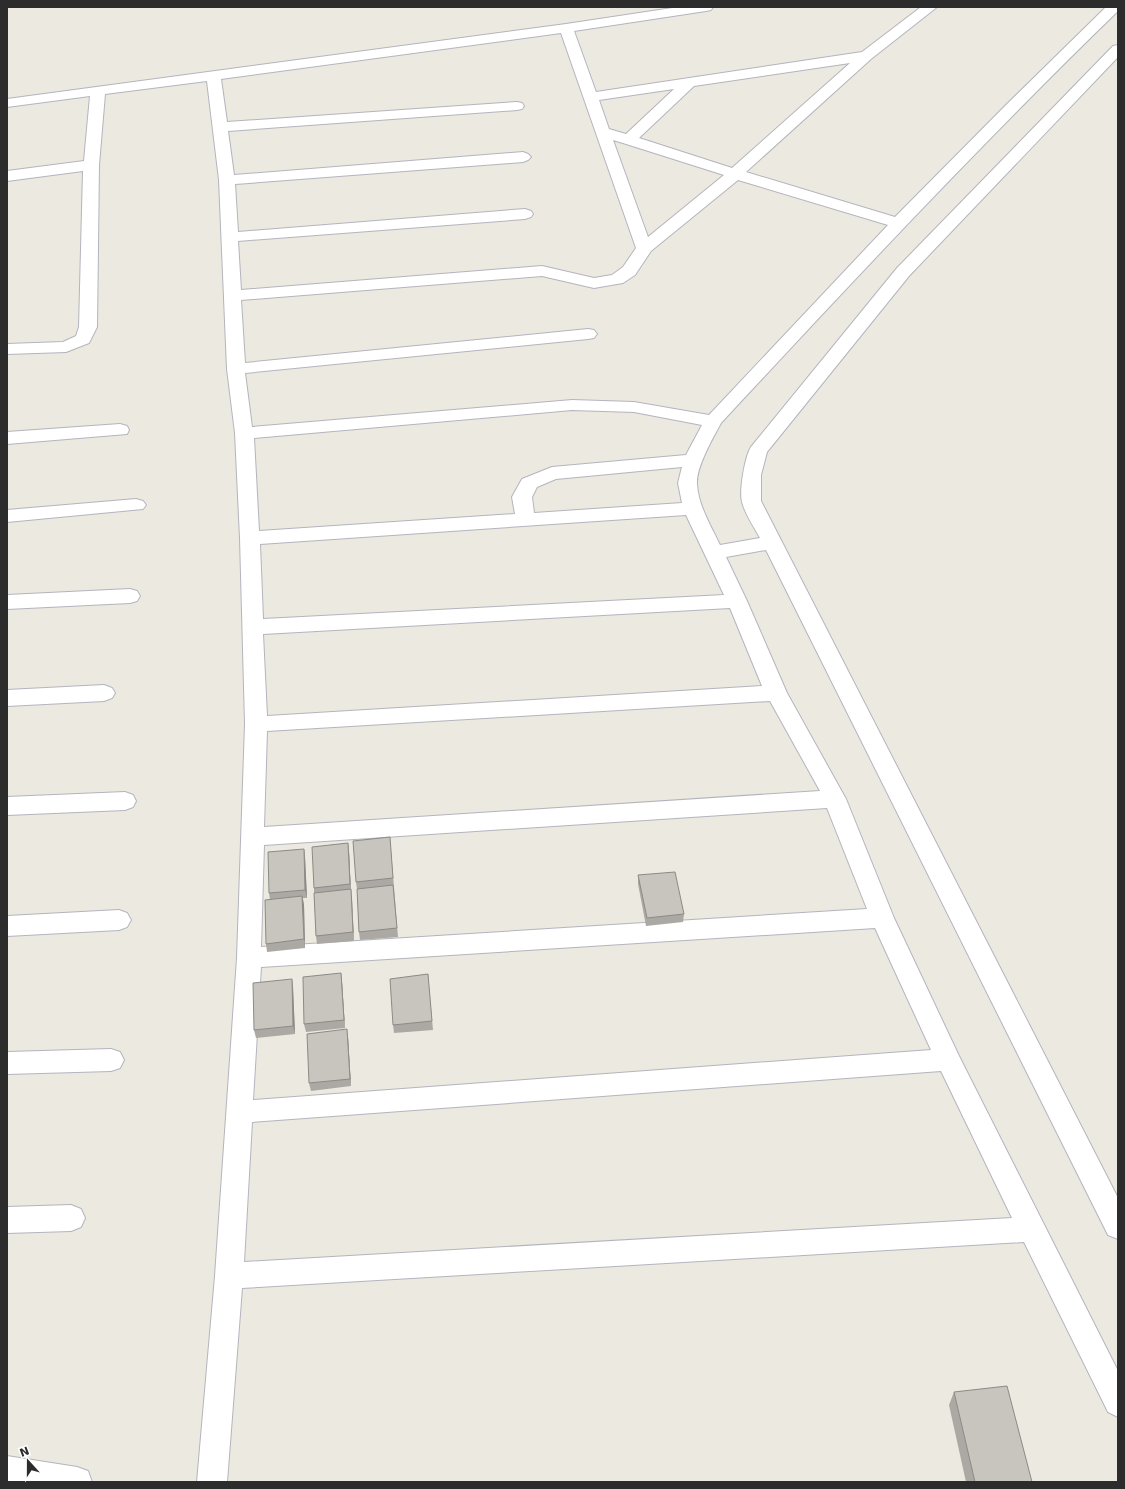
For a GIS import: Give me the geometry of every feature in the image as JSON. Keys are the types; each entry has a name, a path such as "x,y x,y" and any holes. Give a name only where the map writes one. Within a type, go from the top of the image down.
{"street":[{"path":"7,103 566,28 706,7"},
{"path":"233,296 542,271 594,283 617,279 628,271 637,261 644,248 735,174 866,56 930,7"},
{"path":"1114,7 1047,71 897,223 713,421 693,460 687,483 693,508 737,601 776,693 835,799 882,918 948,1060 1118,1402"},
{"path":"566,28 644,248"},
{"path":"1118,49 903,272 758,451 752,475 751,501 1118,1226"},
{"path":"590,97 866,56"},
{"path":"212,1482 229,1276 249,958 254,837 256,724 250,538 244,433 236,369 227,180 213,75"},
{"path":"628,140 689,83"},
{"path":"7,349 66,347 83,339 88,327 91,165 98,91"},
{"path":"219,127 517,106"},
{"path":"604,132 735,174 897,223"},
{"path":"227,180 523,157"},
{"path":"7,176 91,165"},
{"path":"230,237 525,214"},
{"path":"236,369 588,334"},
{"path":"244,433 572,405 634,407 713,421"},
{"path":"7,438 120,430"},
{"path":"524,520 522,497 530,483 552,473 693,460"},
{"path":"7,516 136,505"},
{"path":"250,538 693,508"},
{"path":"714,552 772,543"},
{"path":"7,602 130,596"},
{"path":"253,627 737,601"},
{"path":"7,698 104,693"},
{"path":"256,724 776,693"},
{"path":"254,837 835,799"},
{"path":"7,806 125,800"},
{"path":"249,958 882,918"},
{"path":"7,926 119,920"},
{"path":"7,1064 111,1060"},
{"path":"239,1112 948,1060"},
{"path":"7,1220 71,1218"},
{"path":"229,1276 1032,1229"},
{"path":"7,1471 77,1482"}],"building":[{"path":"390,837 393,878 356,882 353,841"},
{"path":"348,843 350,884 314,888 312,847"},
{"path":"304,849 305,890 269,893 268,852"},
{"path":"675,872 684,914 647,918 638,875"},
{"path":"393,885 397,928 359,932 357,889"},
{"path":"351,889 353,932 316,936 314,893"},
{"path":"302,896 304,939 266,944 265,900"},
{"path":"341,973 344,1020 304,1024 303,977"},
{"path":"428,974 432,1021 393,1025 390,979"},
{"path":"292,979 293,1026 254,1030 253,983"},
{"path":"347,1029 350,1079 309,1083 307,1034"},
{"path":"1007,1386 1032,1482 975,1482 954,1392"}]}
